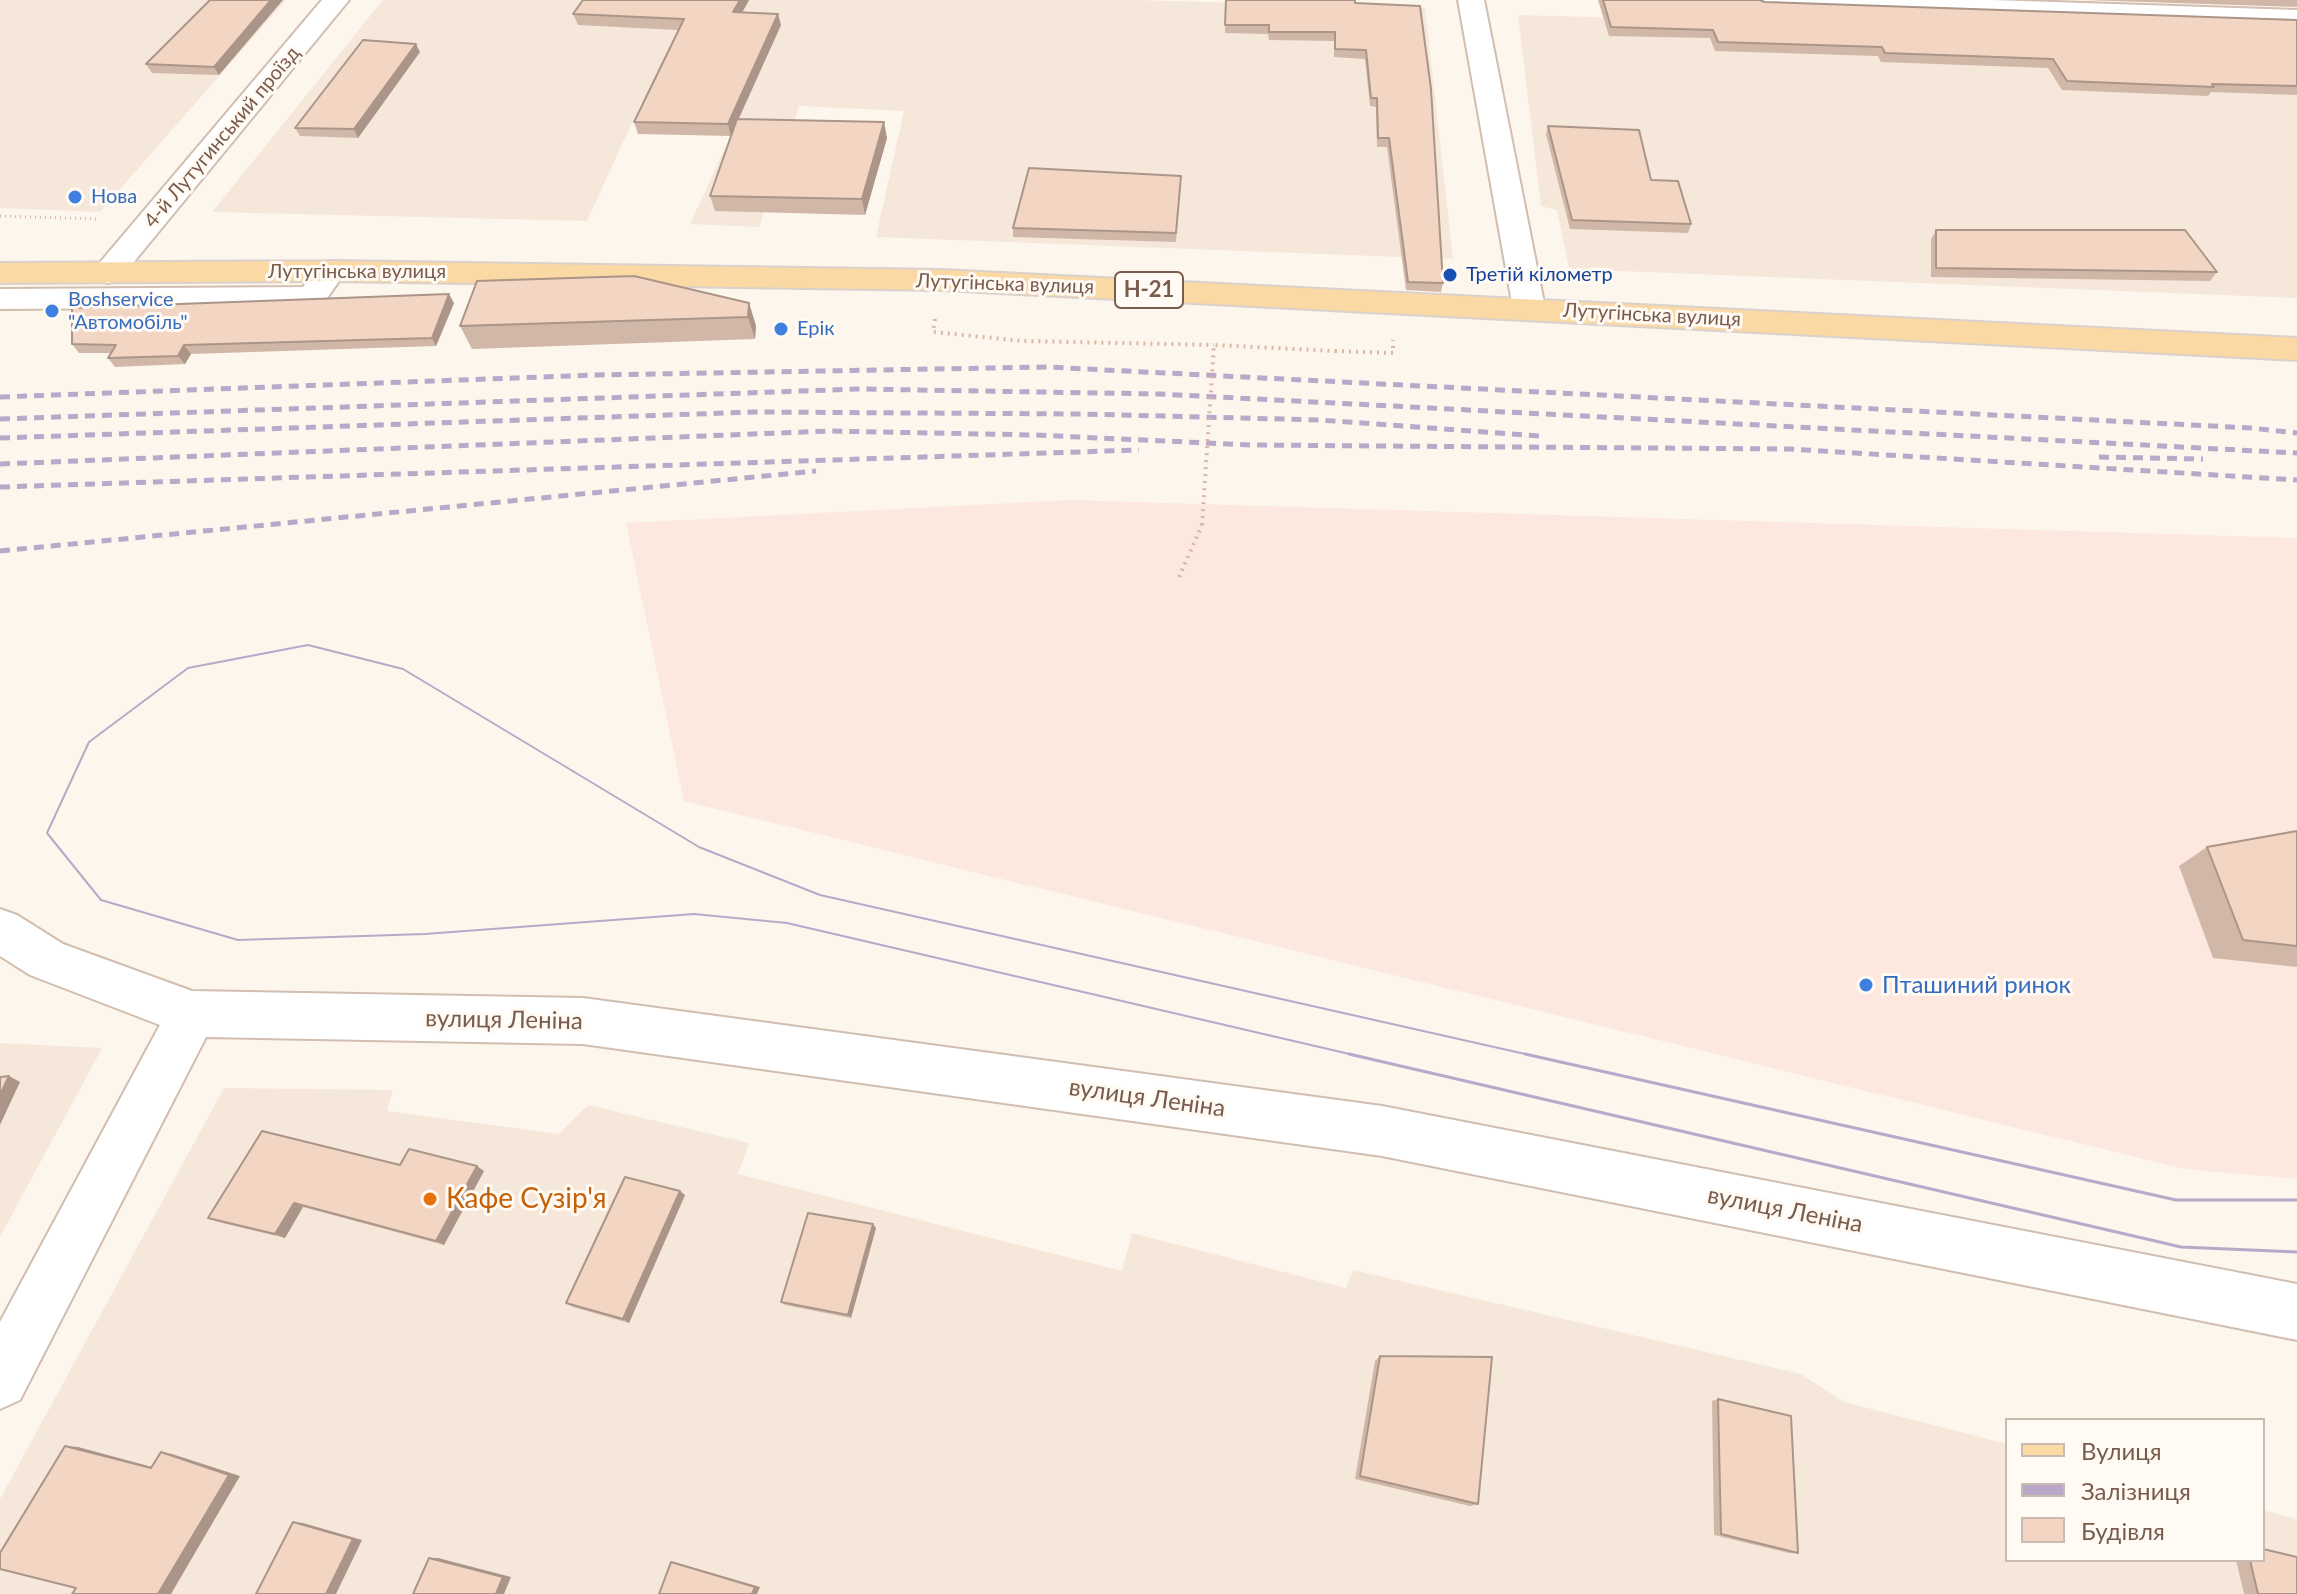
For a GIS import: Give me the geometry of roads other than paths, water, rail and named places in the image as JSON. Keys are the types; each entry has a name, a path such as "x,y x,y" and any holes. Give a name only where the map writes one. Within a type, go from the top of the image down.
{"main road":[{"name":"Лутугінська вулиця","path":"0,273 330,271 942,280 2297,349"}],"street":[{"name":"4-й Лутугинський проїзд","path":"108,273 336,0"},
{"path":"1471,0 1529,308"},
{"path":"1763,0 2297,18"},
{"path":"0,299 312,297 330,271"},
{"name":"вулиця Леніна","path":"0,930 47,960 192,1014 583,1021 1382,1131 2297,1312"},
{"path":"0,1380 192,1014"}],"tram line":[{"path":"1358,1056 787,923 694,914 425,934 238,940 101,900 47,833 89,742 188,668 308,645 403,669 699,847 820,895 1534,1056"},
{"path":"1349,1054 2181,1247 2297,1252"},
{"path":"1525,1054 2176,1200 2297,1200"}],"railway":[{"path":"0,397 597,375 1047,367 2251,428 2297,433"},
{"path":"0,419 859,389 1160,394 2297,453"},
{"path":"0,438 755,412 1081,414 1320,420 1540,436"},
{"path":"0,464 829,431 1035,435 1251,445 1789,449 2297,480"},
{"path":"0,487 1139,450"},
{"path":"2099,457 2203,459"},
{"path":"0,551 816,471"}],"place":[{"name":"Нова","path":"75,197"},
{"name":"Третій кілометр","path":"1450,275"},
{"name":"Boshservice \"Автомобіль\"","path":"52,311"},
{"name":"Ерік","path":"781,329"},
{"name":"Пташиний ринок","path":"1866,985"},
{"name":"Кафе Сузір'я","path":"430,1199"}]}
